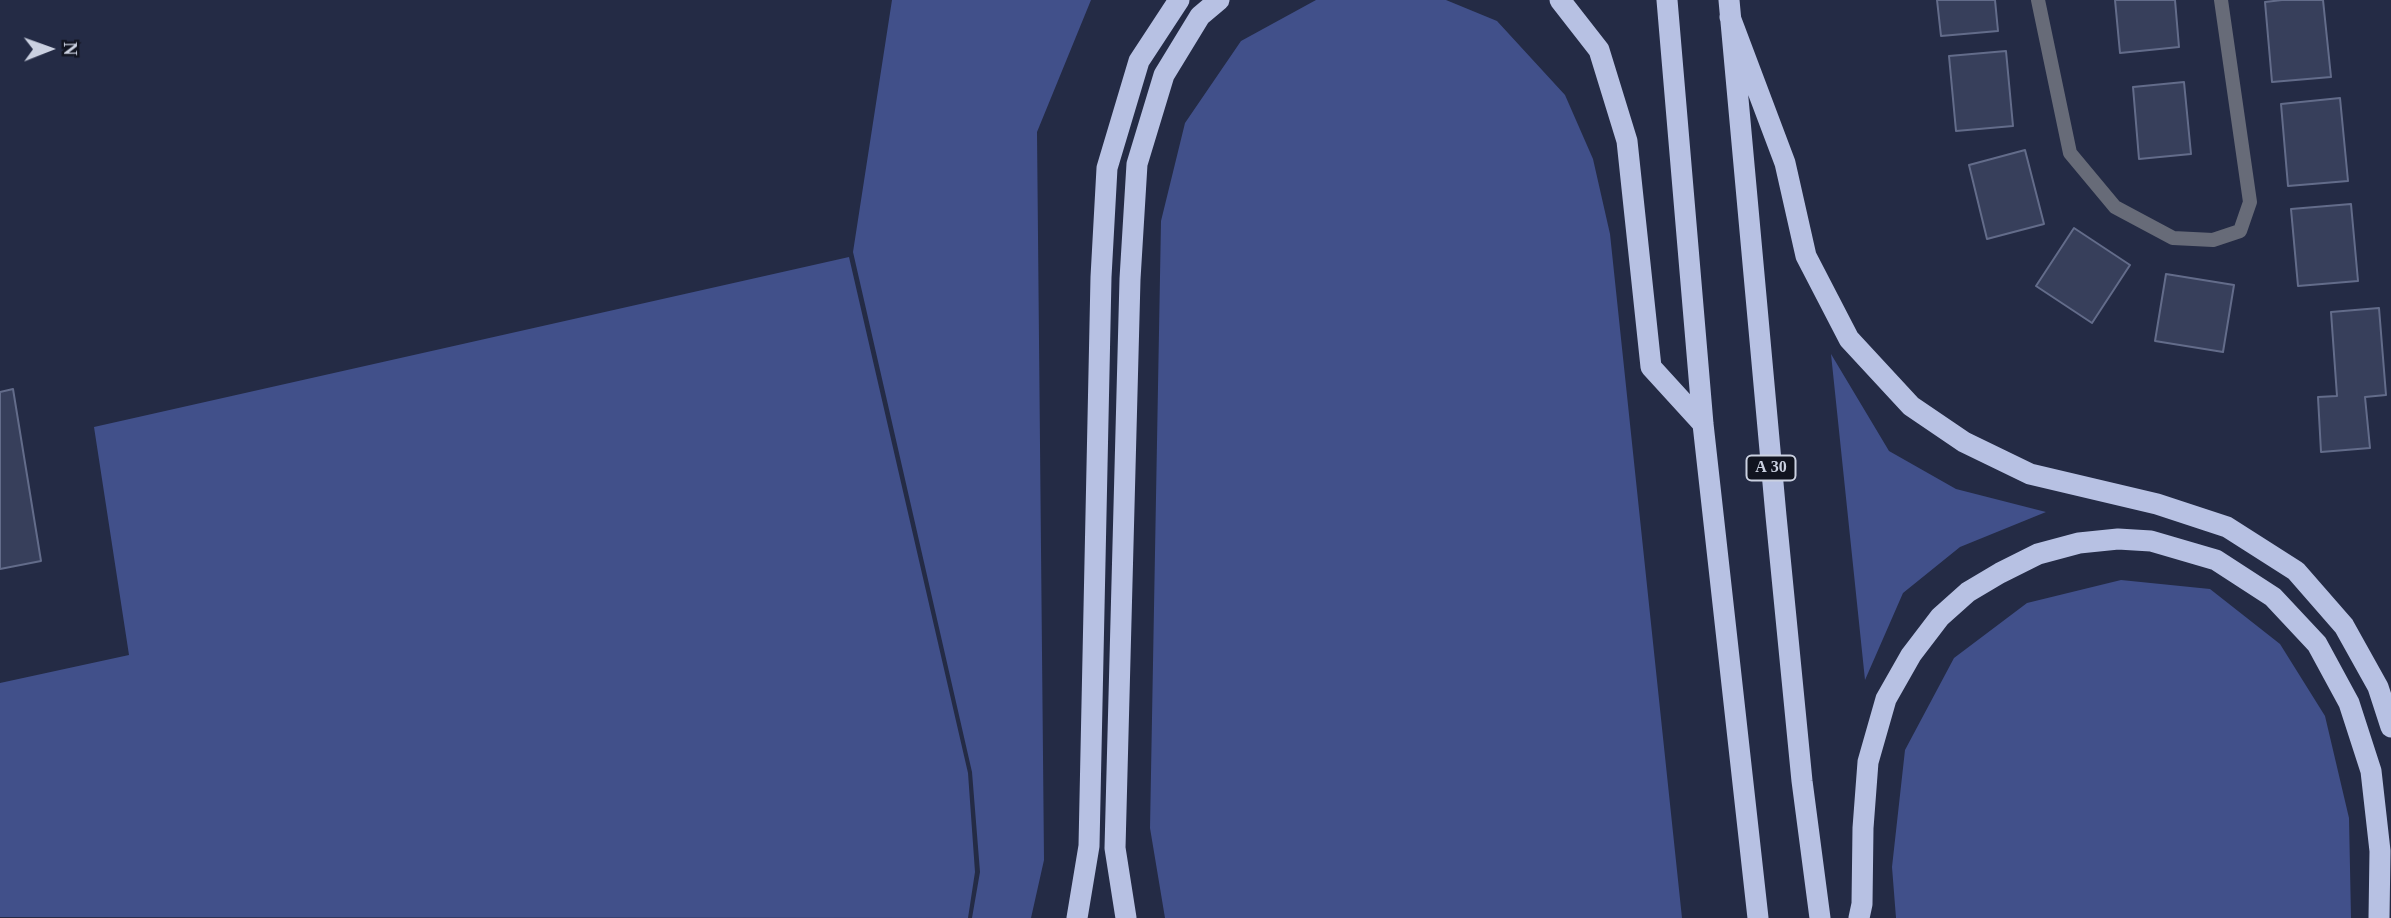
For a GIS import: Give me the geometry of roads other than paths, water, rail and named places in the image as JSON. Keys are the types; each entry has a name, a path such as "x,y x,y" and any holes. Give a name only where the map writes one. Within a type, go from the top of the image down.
{"highway":[{"path":"1077,918 1089,846 1101,277 1107,168 1139,61 1179,0"},
{"path":"1126,918 1115,848 1130,279 1137,164 1164,75 1200,16 1219,0"},
{"path":"1560,0 1599,50 1627,141 1651,367 1703,424"},
{"path":"1667,0 1703,424 1758,918"},
{"path":"1729,9 1785,163 1805,256 1849,340 1911,406 1964,442 2030,474 2157,504 2227,527 2296,571 2344,626 2378,687 2391,727"},
{"name":"A 30","path":"1729,9 1802,781 1820,918"},
{"path":"1859,918 1862,905 1863,828 1868,762 1886,699 1911,655 1940,617 1968,592 2000,573 2038,554 2079,543 2118,539 2151,541 2216,560 2273,597 2317,644 2348,703 2371,771 2380,851 2379,918"}],"street":[{"path":"2038,0 2070,153 2115,207 2173,239 2213,240 2240,231 2250,202 2221,0"}]}
